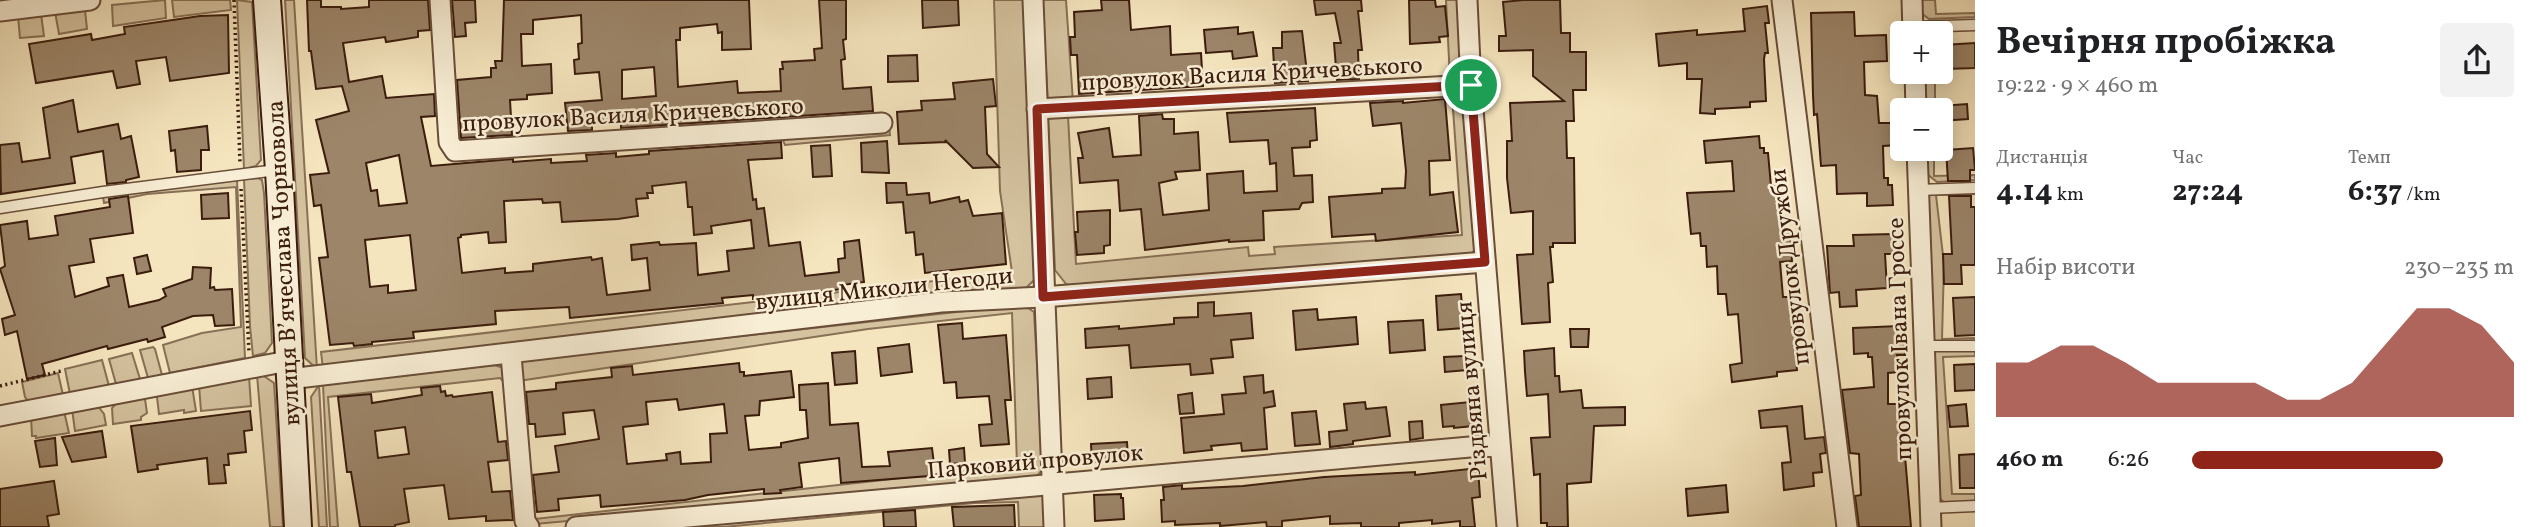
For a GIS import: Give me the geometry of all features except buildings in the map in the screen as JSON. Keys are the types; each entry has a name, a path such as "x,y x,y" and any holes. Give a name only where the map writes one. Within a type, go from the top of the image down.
{"main road":[{"name":"вулиця Вʼячеслава Чорновола","path":"267,0 298,527"}],"street":[{"path":"0,11 90,0"},
{"name":"провулок Василя Кричевського","path":"440,0 449,142 455,151 882,123"},
{"path":"1033,0 1043,297 1055,527"},
{"name":"Різдвяна вулиця","path":"1467,0 1471,85 1507,527"},
{"name":"провулок Дружби","path":"1782,0 1847,527"},
{"path":"1912,0 1913,21"},
{"name":"провулок Василя Кричевського","path":"1037,109 1471,85"},
{"name":"провулок Івана Гроссе","path":"1917,161 1930,517"},
{"name":"вулиця Миколи Негоди","path":"0,416 289,370 511,355 940,302 1043,297 1485,262"},
{"path":"511,355 525,521 528,527"},
{"name":"Парковий провулок","path":"576,527 1467,447 1499,447"}],"lane":[{"path":"1953,27 1975,25"},
{"path":"0,208 279,170"},
{"path":"1918,190 1975,188"},
{"path":"1924,346 1975,346"},
{"path":"1930,517 1975,506"}],"path":[{"path":"234,0 240,169"},
{"path":"240,180 250,357"},
{"path":"0,386 61,372"}],"shaded area":[{"path":"165,0 166,18 113,26 112,5"},
{"path":"172,0 230,0 231,10 174,17"},
{"path":"237,0 252,2 261,160 256,166 244,169"},
{"path":"285,0 294,0 317,369 305,358"},
{"path":"994,0 1024,0 1035,279 1026,288 323,369 321,352 1012,272 1000,191"},
{"path":"1042,0 1066,0 1073,102 1048,104"},
{"path":"1446,0 1461,0 1465,75 1450,79"},
{"path":"1920,0 1935,0 1936,14 1975,13 1975,17 1929,19 1921,13"},
{"path":"85,10 87,29 59,34 55,12"},
{"path":"41,14 44,36 20,38 18,16"},
{"path":"1924,84 1935,84 1935,98 1925,98"},
{"path":"1463,89 1479,244 1472,253 1463,257 1078,288 1066,284 1055,270 1048,117 1068,116 1076,264 1248,247 1249,256 1275,254 1274,247 1462,235 1452,95"},
{"path":"889,127 890,135 785,145 781,136"},
{"path":"1927,161 1934,161 1934,176 1975,175 1975,180 1937,182 1927,174"},
{"path":"244,179 262,180 264,193 272,343 265,353 253,356"},
{"path":"237,180 245,358 170,373 163,345 202,333 241,327 236,187 147,194 104,203 103,197"},
{"path":"1975,190 1975,194 1936,195 1944,264 1942,339 1975,338 1975,342 1934,341 1928,192"},
{"path":"1010,306 1028,308 1034,312 1043,469 1037,476 989,483 535,524 534,519 1017,465 1012,313 868,329 518,381 520,361"},
{"path":"153,347 162,375 148,378 140,350"},
{"path":"1975,348 1975,356 1943,357 1952,494 1975,494 1975,502 1945,503 1937,496 1932,349"},
{"path":"132,353 140,379 116,384 109,359"},
{"path":"102,360 109,386 70,394 65,369"},
{"path":"494,365 504,368 509,387 500,378 328,397 338,527 330,527 323,385"},
{"path":"58,373 63,395 29,402 25,397 22,382"},
{"path":"261,374 274,383 283,527 270,527 257,375"},
{"path":"249,376 251,406 201,411 199,385"},
{"path":"319,385 327,527 319,527 311,397"},
{"path":"192,386 196,411 159,414 159,392"},
{"path":"143,397 147,413 141,420 113,424 112,408 118,401"},
{"path":"97,405 104,414 106,425 75,431 72,409"},
{"path":"64,411 69,433 36,438 32,436 31,417"},
{"path":"1043,493 1045,527 1019,527 1018,502 974,503 724,527 649,527"}],"route":[{"path":"1471,85 1485,262 1043,297 1037,109 1471,85"}]}
